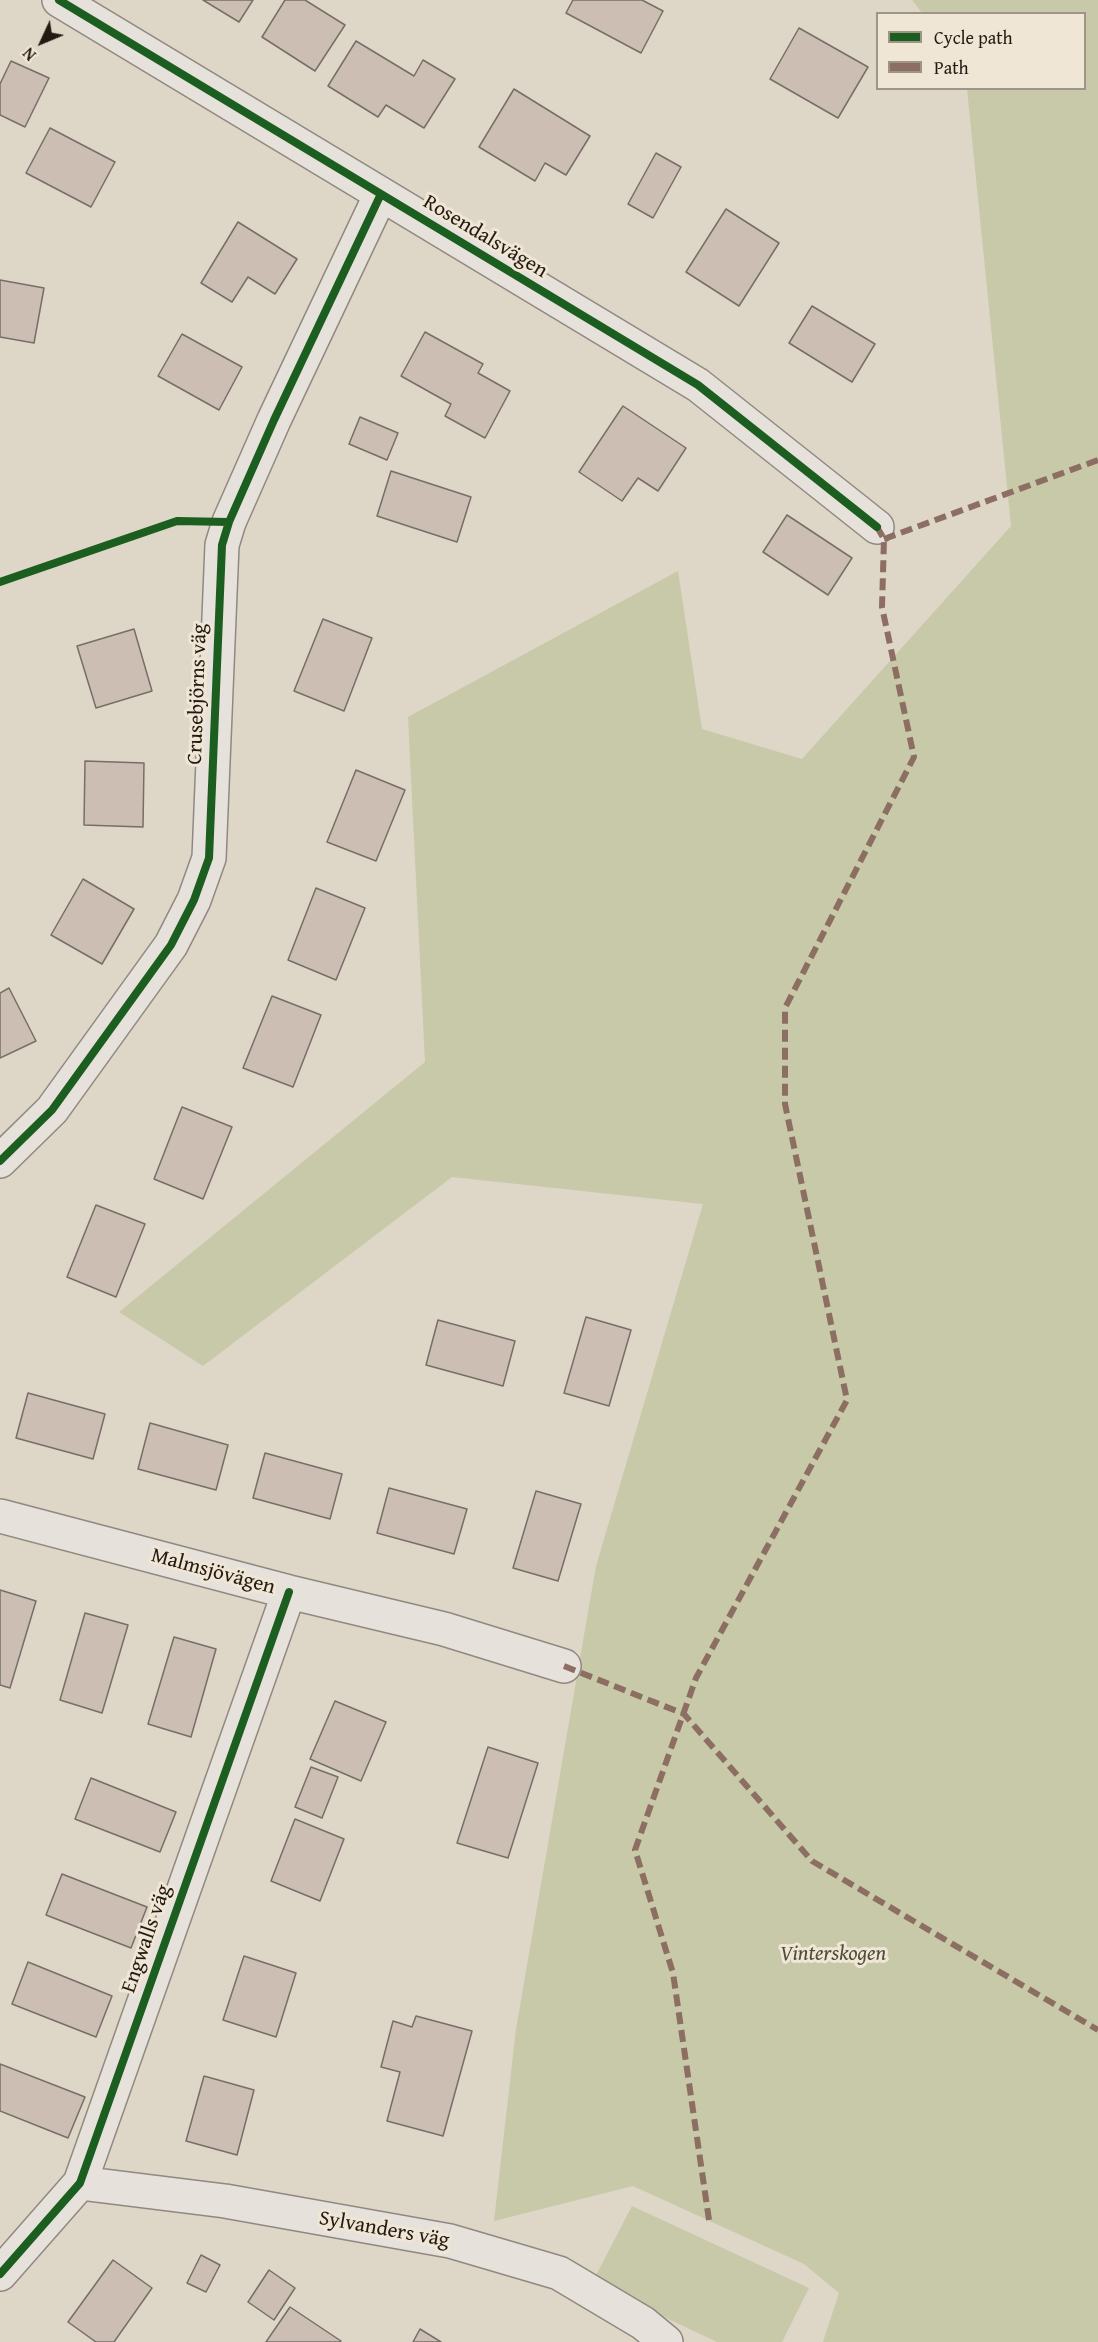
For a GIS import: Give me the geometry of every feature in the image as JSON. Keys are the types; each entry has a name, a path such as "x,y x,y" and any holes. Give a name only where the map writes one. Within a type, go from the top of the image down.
{"street":[{"name":"Rosendalsvägen","path":"60,0 380,196 698,386 877,527"},
{"name":"Crusebjörns väg","path":"0,1161 52,1110 171,945 194,900 209,858 222,545 229,522 274,420 380,196"},
{"name":"Malmsjövägen","path":"0,1516 289,1592 444,1629 564,1666"},
{"name":"Engwalls väg","path":"0,2274 80,2183 289,1592"},
{"name":"Sylvanders väg","path":"80,2183 225,2201 450,2241 559,2273 643,2323 666,2342"}],"green space":[{"name":"Vinterskogen","path":"912,0 1098,0 1098,2342 823,2342 839,2293 804,2264 633,2186 494,2221 516,2029 596,1566 703,1204 452,1177 203,1366 119,1312 425,1062 408,717 678,571 702,729 802,759 1011,526 967,90 1086,90 1086,12 921,12"},
{"path":"632,2206 809,2288 782,2342 717,2342 592,2283"}],"building":[{"path":"203,0 253,0 239,22"},
{"path":"285,0 305,0 345,25 315,71 262,37"},
{"path":"573,0 642,0 663,11 641,53 566,13"},
{"path":"799,28 868,67 838,118 770,79"},
{"path":"356,41 414,76 423,60 455,79 424,128 386,105 378,117 328,86"},
{"path":"11,61 49,78 25,127 0,115 0,84"},
{"path":"514,89 590,136 566,175 545,163 535,181 479,147"},
{"path":"50,128 115,162 91,207 26,173"},
{"path":"656,153 681,167 653,218 628,204"},
{"path":"726,209 779,243 739,306 686,272"},
{"path":"238,222 297,259 275,294 248,277 232,302 201,283"},
{"path":"0,280 44,288 34,343 0,337"},
{"path":"812,306 875,344 852,382 789,343"},
{"path":"425,332 483,364 478,373 510,391 485,438 445,416 451,404 401,376"},
{"path":"182,334 242,367 219,410 158,376"},
{"path":"623,406 686,448 658,491 638,478 622,501 579,472"},
{"path":"360,417 398,433 387,460 349,444"},
{"path":"391,471 471,497 457,542 377,516"},
{"path":"787,515 852,558 828,595 763,552"},
{"path":"323,619 372,638 344,711 294,691"},
{"path":"134,629 152,691 96,708 77,646"},
{"path":"85,761 144,763 143,827 84,825"},
{"path":"356,770 405,790 376,861 327,842"},
{"path":"83,879 134,909 102,964 51,935"},
{"path":"316,888 365,908 336,980 288,960"},
{"path":"9,988 36,1041 0,1058 0,993"},
{"path":"272,996 321,1015 293,1087 243,1068"},
{"path":"182,1107 232,1127 203,1199 154,1179"},
{"path":"96,1205 145,1224 116,1297 67,1277"},
{"path":"586,1317 631,1330 609,1406 564,1393"},
{"path":"438,1320 515,1341 503,1386 426,1365"},
{"path":"28,1393 105,1414 93,1459 16,1438"},
{"path":"150,1423 228,1445 216,1490 138,1469"},
{"path":"265,1453 342,1474 330,1519 253,1498"},
{"path":"389,1488 467,1509 454,1554 377,1533"},
{"path":"536,1491 581,1504 558,1581 513,1568"},
{"path":"0,1590 36,1601 10,1688 0,1685"},
{"path":"85,1613 128,1625 102,1713 60,1700"},
{"path":"174,1637 216,1649 191,1737 148,1724"},
{"path":"335,1701 386,1722 361,1781 310,1759"},
{"path":"488,1747 538,1763 508,1858 457,1843"},
{"path":"311,1767 338,1777 322,1818 295,1807"},
{"path":"91,1778 176,1812 160,1852 75,1819"},
{"path":"295,1819 344,1839 320,1901 271,1881"},
{"path":"62,1874 147,1907 131,1948 46,1915"},
{"path":"244,1956 296,1973 276,2037 223,2020"},
{"path":"28,1962 112,1996 96,2037 12,2004"},
{"path":"416,2016 472,2031 443,2136 387,2121 400,2072 381,2067 393,2021 412,2027"},
{"path":"0,2064 85,2097 68,2138 0,2111"},
{"path":"204,2076 254,2090 237,2155 186,2141"},
{"path":"201,2255 220,2265 206,2292 187,2283"},
{"path":"113,2260 152,2288 114,2342 96,2342 68,2322"},
{"path":"269,2270 295,2288 274,2320 248,2302"},
{"path":"290,2307 341,2341 266,2342"},
{"path":"420,2329 441,2342 413,2342"}],"marked path":[{"path":"884,539 1098,460"},
{"path":"709,2220 673,1973 635,1850 696,1678 847,1400 785,1104 785,1008 914,757 882,607 884,539 877,527"},
{"path":"564,1666 684,1714 812,1861 1098,2030"}],"cycle path":[{"path":"59,0 698,385 877,527"},
{"path":"0,1161 52,1110 171,945 194,900 209,858 222,545 229,522 274,420 380,196"},
{"path":"0,582 177,521 229,522"},
{"path":"0,2274 80,2183 289,1592"}]}
